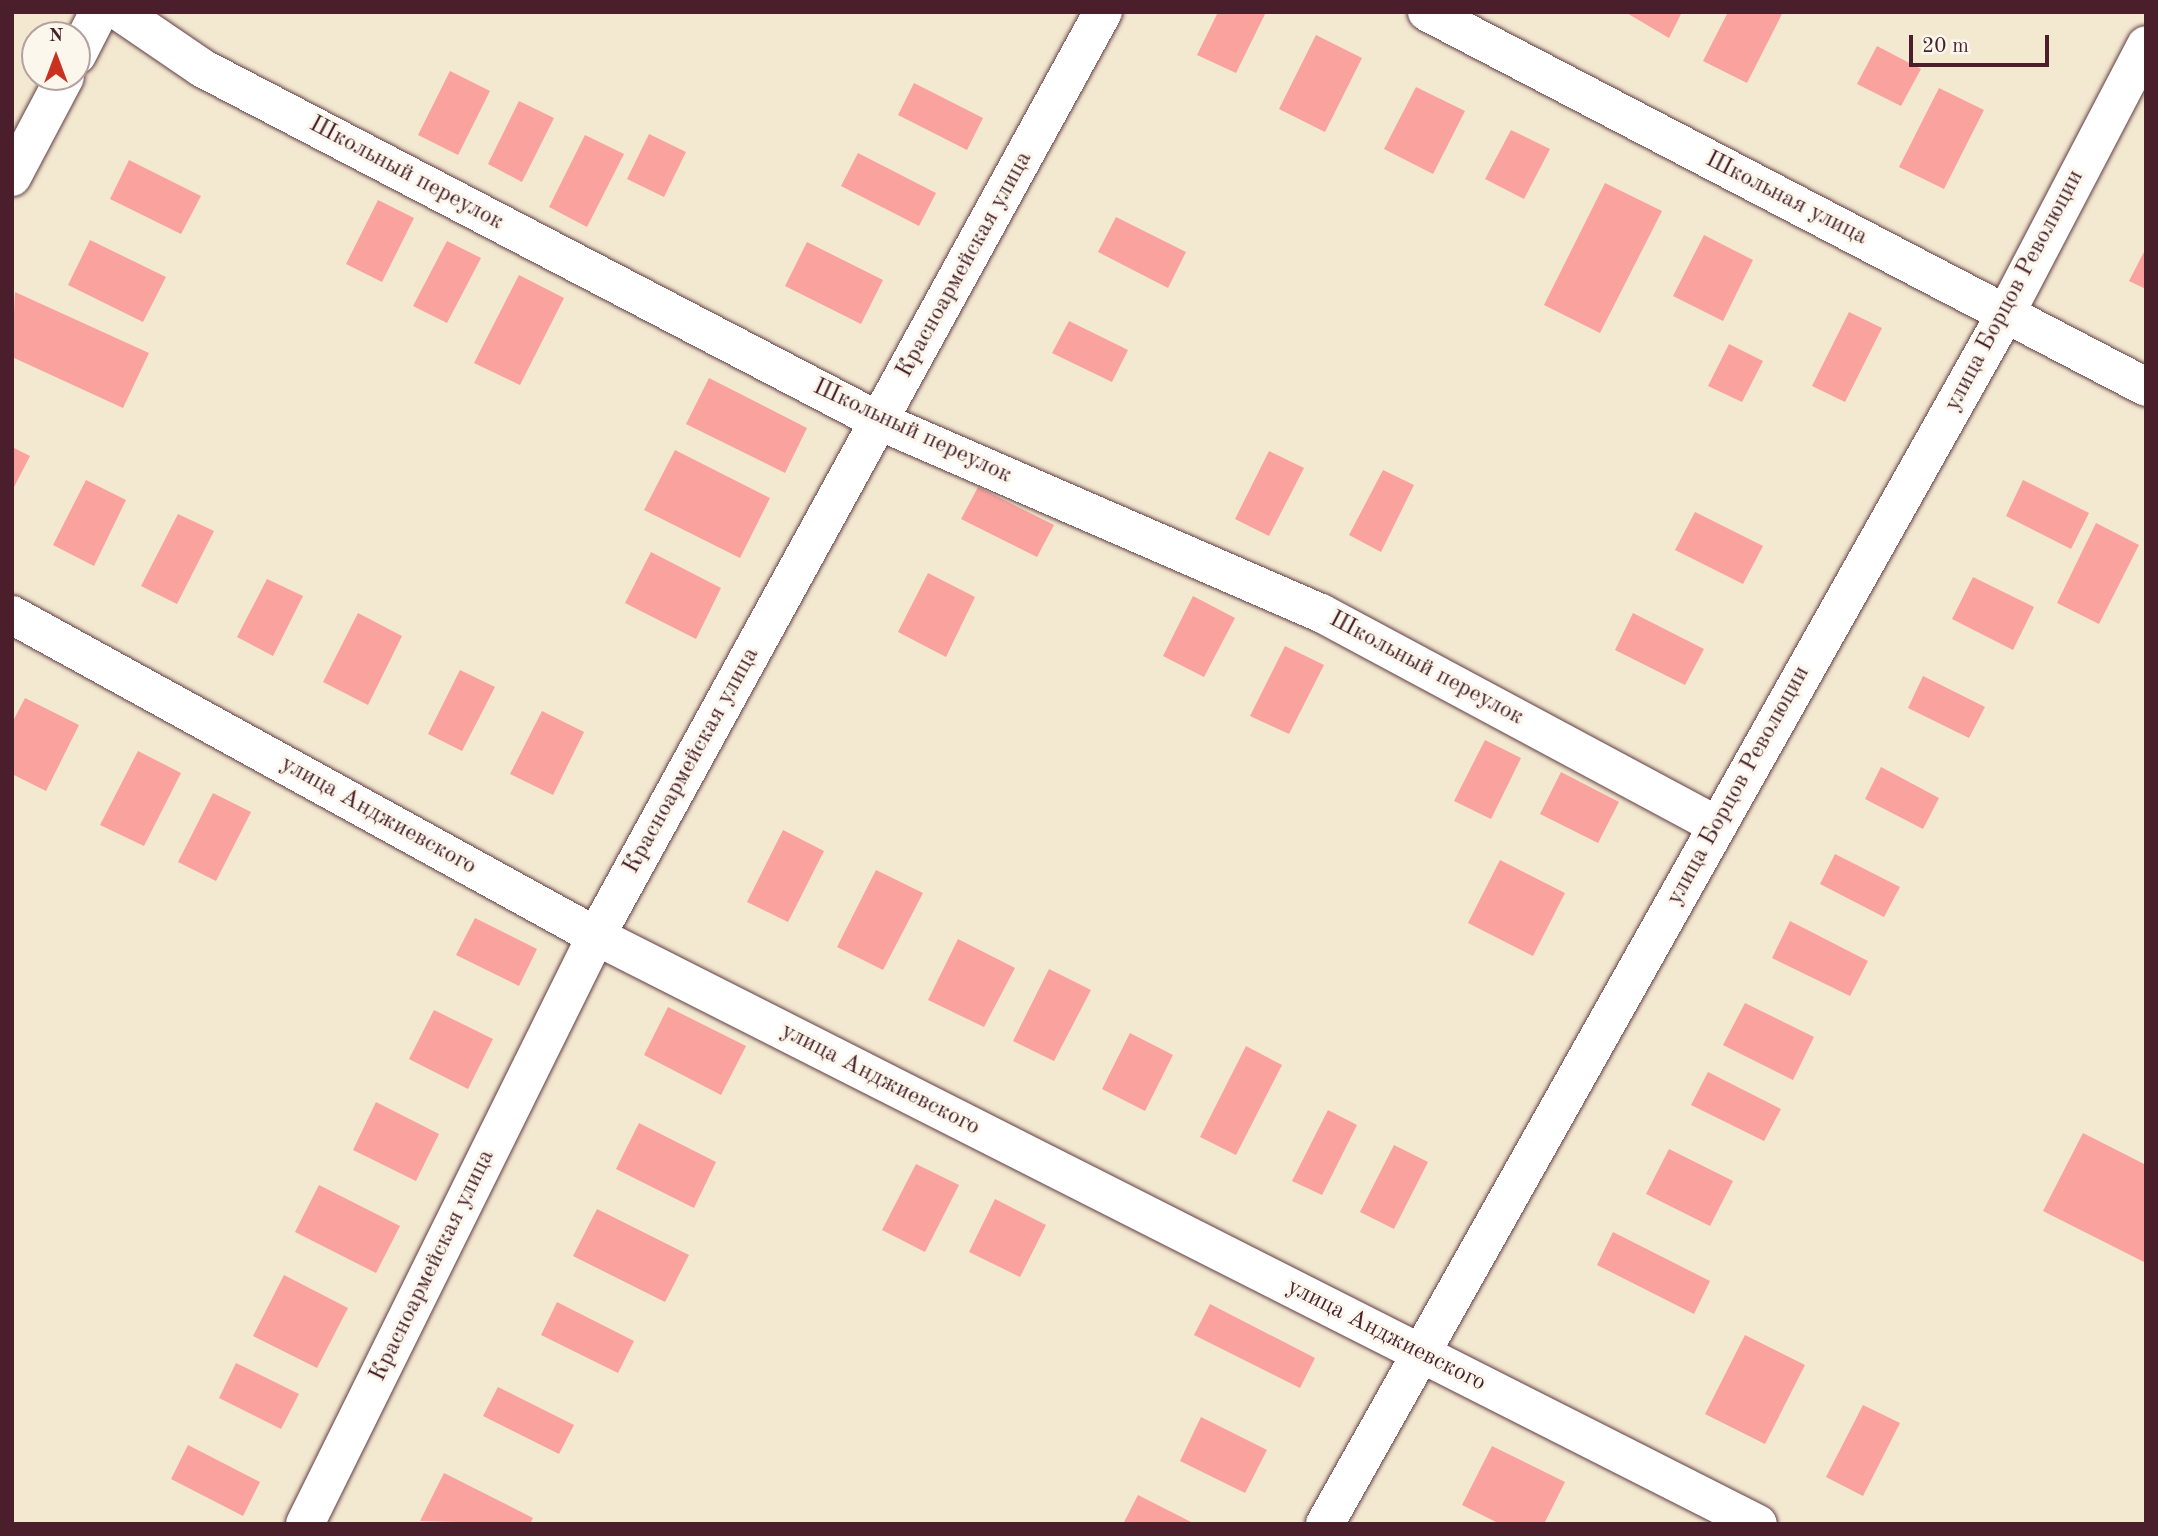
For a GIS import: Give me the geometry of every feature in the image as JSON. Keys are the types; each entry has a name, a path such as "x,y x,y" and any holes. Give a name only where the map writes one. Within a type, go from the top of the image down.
{"street":[{"path":"91,28 99,12"},
{"name":"Школьный переулок","path":"120,12 202,68 879,421 1321,613 1717,825"},
{"name":"Красноармейская улица","path":"305,1524 596,936 1103,12"},
{"name":"Школьная улица","path":"1427,12 2146,387"},
{"name":"улица Борцов Революции","path":"1325,1524 1419,1352 2006,313 2146,45"},
{"path":"12,177 58,91"},
{"name":"улица Анджиевского","path":"12,615 596,936 1758,1524"}],"building":[{"path":"1218,12 1266,12 1236,73 1197,55"},
{"path":"1625,12 1682,12 1669,38"},
{"path":"1728,12 1783,12 1747,83 1703,61"},
{"path":"1316,35 1362,58 1325,132 1279,109"},
{"path":"1877,46 1921,69 1901,106 1857,84"},
{"path":"450,71 490,91 458,155 418,135"},
{"path":"914,83 983,118 967,150 898,115"},
{"path":"1416,87 1465,111 1433,174 1384,149"},
{"path":"1939,88 1984,110 1944,189 1899,167"},
{"path":"519,101 554,118 522,182 488,164"},
{"path":"1511,130 1550,149 1524,199 1485,179"},
{"path":"649,134 686,152 664,197 627,179"},
{"path":"585,135 624,154 587,227 549,207"},
{"path":"858,153 936,193 919,226 841,186"},
{"path":"129,160 201,196 181,234 110,199"},
{"path":"1605,183 1662,211 1600,333 1544,305"},
{"path":"378,200 414,218 382,282 346,264"},
{"path":"1116,217 1186,252 1168,288 1098,252"},
{"path":"1704,235 1753,260 1723,321 1673,296"},
{"path":"90,240 166,277 143,322 68,285"},
{"path":"447,241 481,258 447,323 413,306"},
{"path":"807,242 883,280 861,324 785,286"},
{"path":"2146,248 2146,289 2129,281"},
{"path":"519,275 564,298 520,385 474,363"},
{"path":"15,292 149,353 123,408 12,357"},
{"path":"1849,312 1882,328 1845,402 1812,386"},
{"path":"1069,321 1128,350 1112,382 1052,353"},
{"path":"1729,344 1763,361 1742,402 1708,386"},
{"path":"709,378 807,428 785,473 686,424"},
{"path":"12,447 30,456 12,491"},
{"path":"675,450 770,498 740,558 644,510"},
{"path":"1269,451 1304,468 1269,536 1235,519"},
{"path":"1383,470 1414,485 1381,552 1349,535"},
{"path":"86,480 126,500 94,566 53,545"},
{"path":"2023,480 2089,513 2071,549 2006,516"},
{"path":"978,487 1054,525 1037,557 961,519"},
{"path":"1695,512 1763,546 1743,584 1675,550"},
{"path":"178,514 214,531 177,604 141,586"},
{"path":"2096,523 2139,545 2099,624 2057,603"},
{"path":"651,552 721,588 696,639 625,603"},
{"path":"928,573 975,597 946,657 898,632"},
{"path":"1973,577 2034,607 2013,650 1952,619"},
{"path":"267,579 303,596 273,656 237,637"},
{"path":"1193,596 1235,618 1204,677 1163,656"},
{"path":"358,613 402,636 368,705 323,682"},
{"path":"1633,613 1704,649 1685,685 1615,650"},
{"path":"1285,646 1324,665 1289,734 1250,716"},
{"path":"460,670 495,687 462,751 428,734"},
{"path":"1923,676 1985,707 1969,738 1908,708"},
{"path":"25,698 79,725 46,791 12,774 12,723"},
{"path":"542,711 584,732 553,795 510,774"},
{"path":"1485,740 1521,758 1491,819 1454,801"},
{"path":"138,751 181,773 144,846 100,825"},
{"path":"1881,767 1939,798 1923,829 1865,799"},
{"path":"1561,772 1619,802 1598,843 1540,814"},
{"path":"213,793 251,812 216,881 178,862"},
{"path":"783,830 824,851 788,922 747,902"},
{"path":"1835,854 1900,887 1884,917 1820,884"},
{"path":"1500,860 1565,893 1533,956 1468,923"},
{"path":"876,870 923,893 883,970 837,947"},
{"path":"475,918 537,949 519,986 456,955"},
{"path":"1790,921 1868,961 1850,996 1772,958"},
{"path":"958,939 1015,968 984,1027 928,1000"},
{"path":"1049,969 1091,990 1054,1061 1013,1041"},
{"path":"1745,1003 1814,1037 1793,1080 1723,1045"},
{"path":"668,1007 746,1046 721,1095 644,1055"},
{"path":"434,1010 493,1039 468,1089 409,1059"},
{"path":"1130,1033 1173,1055 1145,1111 1102,1089"},
{"path":"1246,1046 1282,1065 1236,1155 1200,1137"},
{"path":"1708,1072 1781,1109 1764,1141 1691,1105"},
{"path":"376,1102 439,1134 416,1181 353,1150"},
{"path":"1328,1110 1357,1125 1322,1195 1292,1181"},
{"path":"639,1123 716,1162 694,1208 616,1169"},
{"path":"2083,1133 2146,1165 2146,1263 2043,1211"},
{"path":"1394,1145 1428,1162 1394,1229 1360,1212"},
{"path":"1669,1149 1733,1181 1710,1226 1646,1194"},
{"path":"916,1164 959,1185 925,1252 882,1230"},
{"path":"319,1185 400,1226 376,1273 295,1232"},
{"path":"995,1199 1046,1225 1020,1277 969,1252"},
{"path":"597,1209 689,1255 665,1302 573,1256"},
{"path":"1613,1232 1710,1281 1694,1314 1597,1265"},
{"path":"284,1275 348,1308 317,1368 253,1336"},
{"path":"557,1302 634,1341 618,1373 541,1335"},
{"path":"1210,1304 1315,1358 1300,1388 1194,1335"},
{"path":"1745,1335 1805,1365 1765,1444 1705,1414"},
{"path":"236,1363 299,1394 281,1429 219,1398"},
{"path":"498,1387 574,1425 559,1454 483,1416"},
{"path":"1863,1405 1900,1423 1863,1496 1826,1477"},
{"path":"1201,1417 1267,1450 1245,1493 1180,1461"},
{"path":"188,1445 260,1482 243,1516 171,1479"},
{"path":"1492,1446 1565,1482 1544,1524 1500,1524 1462,1505"},
{"path":"444,1473 533,1518 530,1524 420,1521"},
{"path":"1138,1495 1195,1524 1123,1524"}]}
